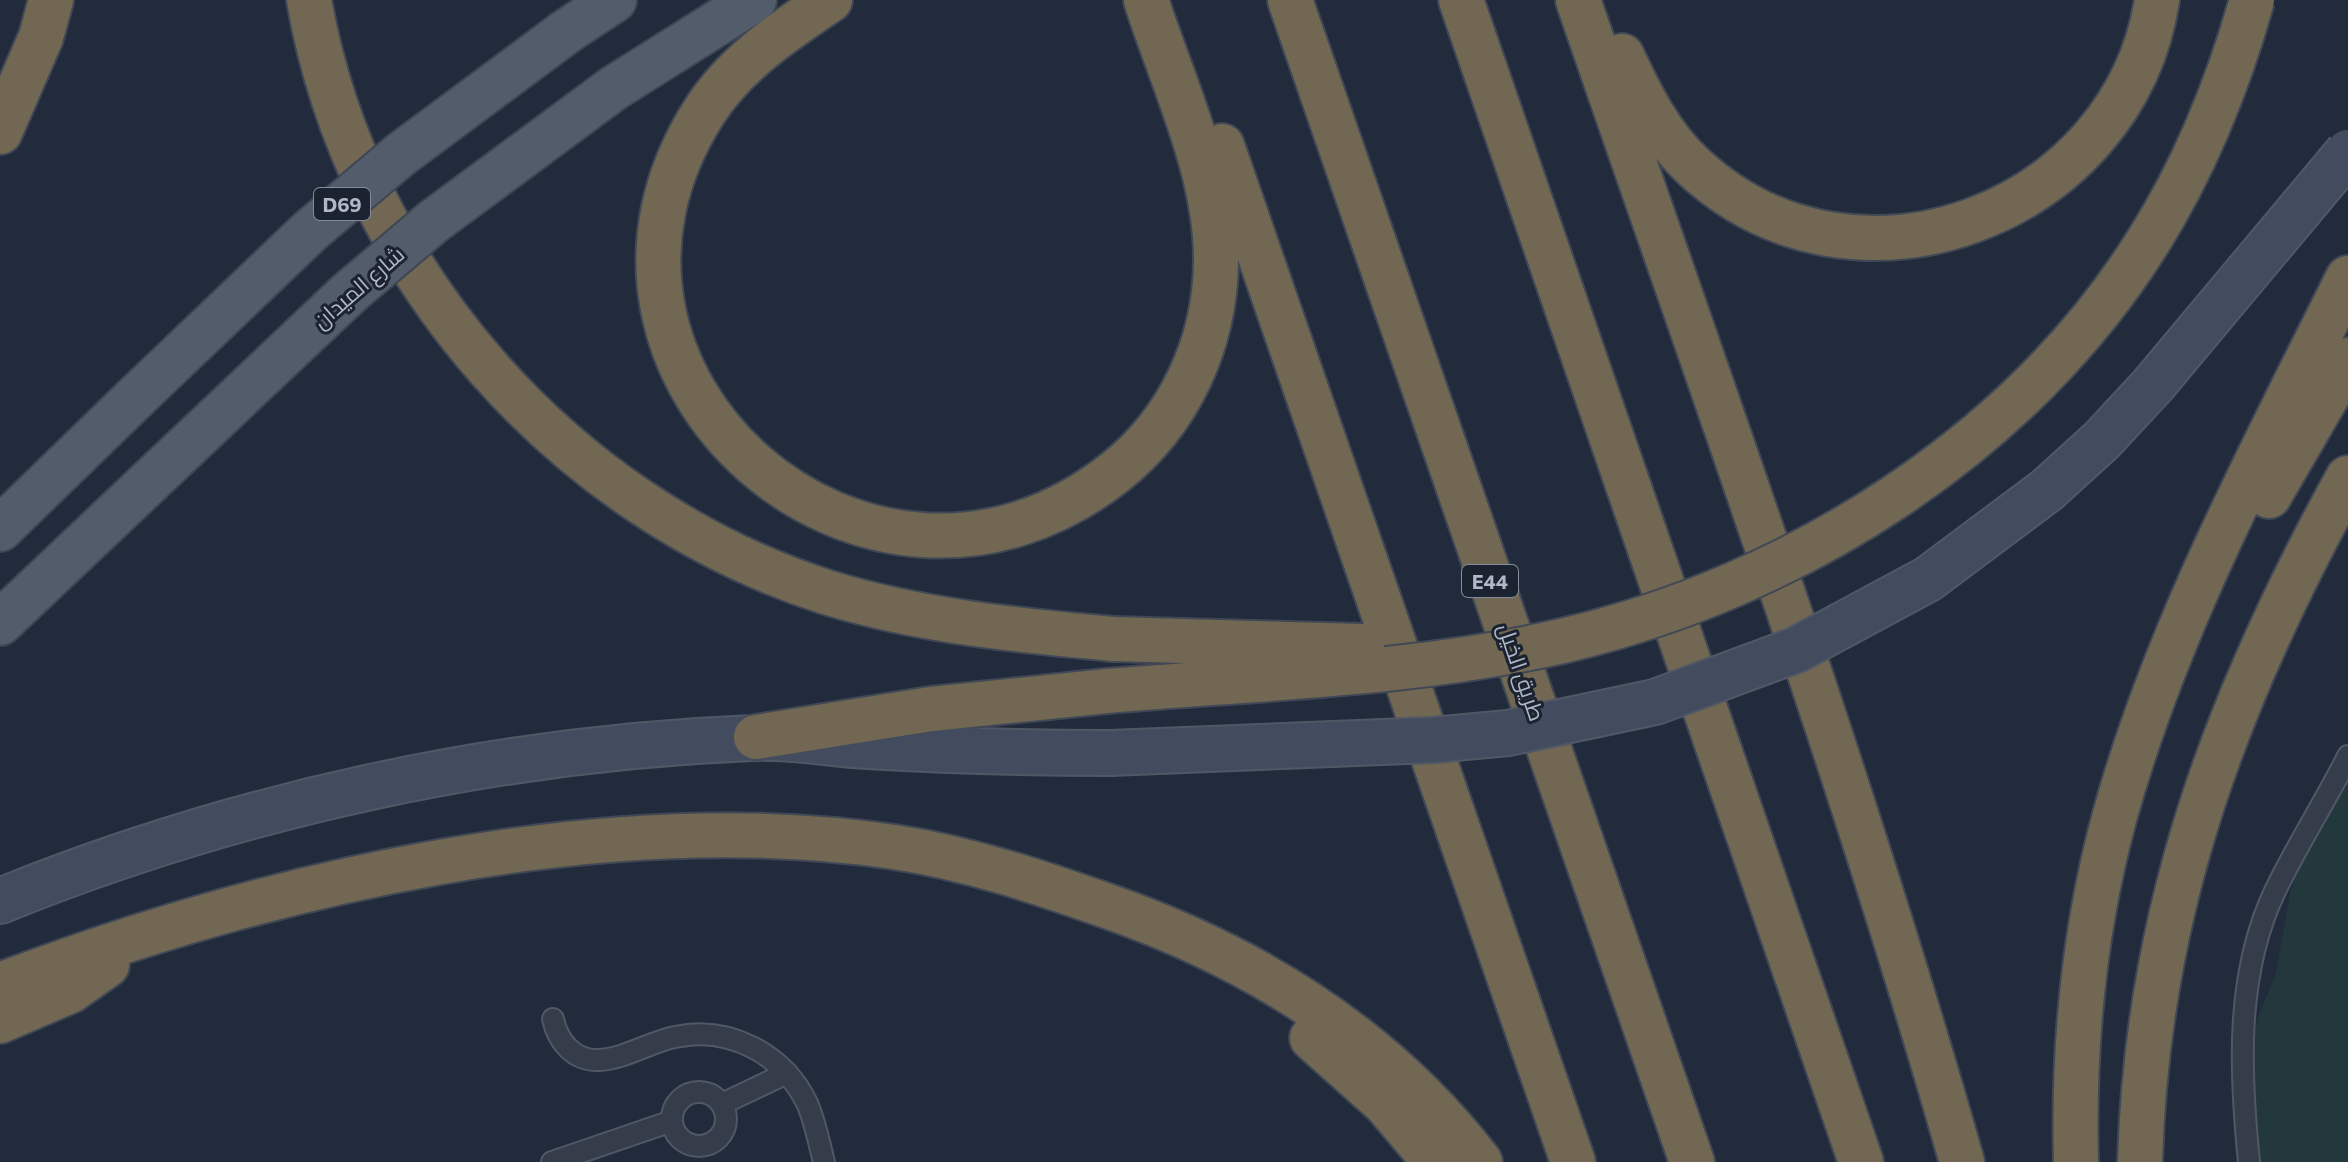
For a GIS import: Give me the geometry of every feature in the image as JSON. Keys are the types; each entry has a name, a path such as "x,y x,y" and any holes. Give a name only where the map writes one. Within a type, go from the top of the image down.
{"highway":[{"path":"0,61 33,0"},
{"path":"0,132 41,37 51,0"},
{"path":"309,0 328,76 349,139 401,247 433,298 489,370 552,434 601,474 708,542 765,569 825,591 885,609 954,621 1113,639 1327,643 1400,653 1436,663"},
{"path":"830,0 755,53 728,80 686,144 663,217 660,255 670,331 694,389 721,432 776,484 808,503 868,526 917,535 955,535 992,530 1052,511 1097,486 1127,463 1176,405 1208,336 1216,262 1210,200 1146,0"},
{"path":"1172,0 1573,1162"},
{"name":"طريق الخيل","path":"1290,0 1692,1162"},
{"path":"1461,0 1861,1162"},
{"path":"1578,0 1881,886 1962,1162"},
{"path":"1599,0 1650,112 1694,167 1752,208 1784,222 1818,232 1891,237 1930,233 1990,215 2035,191 2065,168 2092,140 2133,76 2147,40 2157,0"},
{"path":"756,737 931,709 1436,663 1564,640 1627,623 1750,577 1864,516 1971,440 2068,348 2148,241 2211,124 2235,61 2252,0"},
{"path":"2076,1162 2077,1044 2097,891 2115,816 2165,669 2253,469 2348,278"},
{"path":"2165,669 2348,360"},
{"path":"2140,1162 2142,1089 2151,1010 2185,853 2208,779 2244,689 2348,478"},
{"path":"0,985 142,936 300,891 450,860 601,842 733,835 844,840 899,848 1035,880 1200,941 1304,999 1384,1060 1428,1102 1480,1162"},
{"path":"1101,904 1293,1023 1385,1103 1435,1162"},
{"path":"0,1021 70,991 142,936"}],"main road":[{"name":"D69","path":"0,529 321,222 400,155 567,31 614,0"},
{"name":"شارع الميدان","path":"0,623 349,293 410,241 522,152 614,88 754,0"},
{"path":"0,901 129,854 334,796 543,758 756,737 946,751 1110,753 1433,740 1508,733 1655,702 1796,650 1928,579 1989,537 2102,440 2153,385 2348,152"}],"lane":[{"path":"2249,1162 2241,1083 2243,1030 2260,935 2275,891 2348,756"},
{"path":"553,1019 563,1042 582,1058 608,1059 678,1036 718,1035 756,1048 787,1073 808,1105 824,1162"},
{"path":"722,1104 787,1073"},
{"path":"694,1092 710,1094 722,1104 725,1126 714,1153 689,1144 677,1135 672,1121 680,1100 694,1092"},
{"path":"552,1162 672,1121"}],"green space":[{"path":"2348,770 2348,1162 2259,1162 2251,1064 2257,1020 2276,973 2291,889 2300,863"}]}
